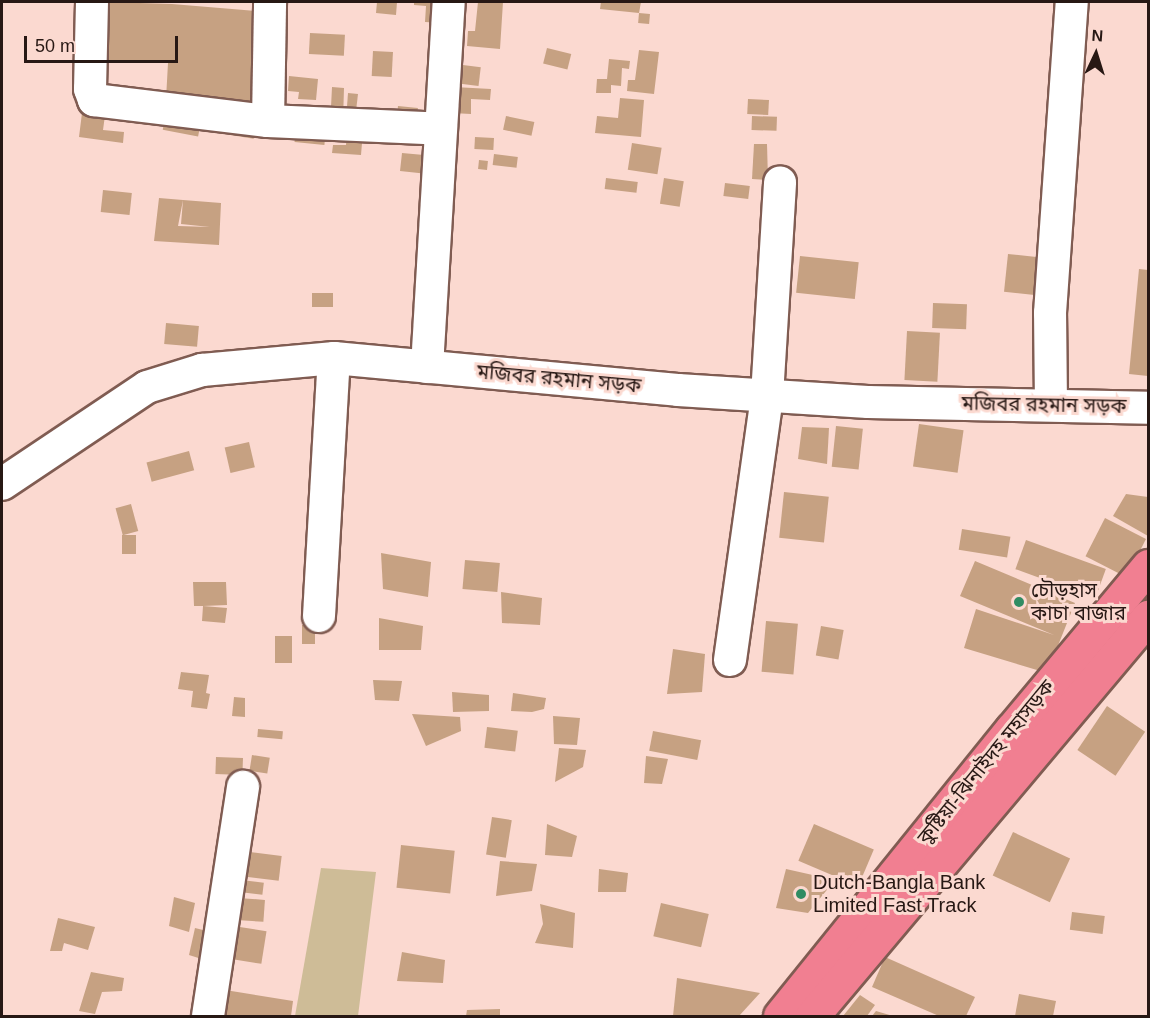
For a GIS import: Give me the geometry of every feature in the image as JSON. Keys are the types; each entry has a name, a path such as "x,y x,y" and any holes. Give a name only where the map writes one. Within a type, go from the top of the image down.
{"highway":[{"name":"কুষ্টিয়া-ঝিনাইদহ মহাসড়ক","path":"780,1017 1011,730 1149,566"},
{"name":"কুষ্টিয়া-ঝিনাইদহ মহাসড়ক","path":"812,1017 1149,617"}],"street":[{"path":"92,2 90,89 94,100 267,121 441,129"},
{"path":"267,121 270,2"},
{"path":"427,367 449,2"},
{"path":"1052,405 1050,313 1072,2"},
{"path":"730,660 767,396 780,182"},
{"path":"319,616 334,358"},
{"name":"মজিবর রহমান সড়ক","path":"2,484 147,387 202,370 334,358 678,390 767,396 868,402 1149,408"},
{"path":"208,1017 243,787"}],"shaded area":[{"path":"321,868 376,872 358,1016 295,1016"}],"building":[{"path":"108,2 172,4 267,12 257,109 166,99 168,63 104,61"},
{"path":"377,2 397,2 396,15 376,13"},
{"path":"414,2 444,2 442,23 425,22 426,6 414,5"},
{"path":"478,2 503,2 500,49 467,46 468,31 475,31"},
{"path":"601,2 641,2 639,13 600,9"},
{"path":"639,13 650,14 649,24 638,23"},
{"path":"310,33 345,35 344,56 309,54"},
{"path":"547,48 571,54 567,70 543,64"},
{"path":"639,50 659,52 654,94 627,91 628,80 635,80"},
{"path":"373,51 393,52 392,77 372,76"},
{"path":"609,59 630,61 629,69 622,68 621,86 611,85 611,93 596,93 597,79 607,79"},
{"path":"455,64 481,67 478,86 453,83"},
{"path":"289,76 318,79 316,100 298,99 299,92 288,91"},
{"path":"332,87 344,88 343,121 313,120 313,107 331,107"},
{"path":"454,87 491,89 490,100 471,99 471,114 452,113"},
{"path":"348,93 358,94 356,111 346,120"},
{"path":"620,98 644,100 641,137 595,133 597,116 618,118"},
{"path":"748,99 769,100 768,115 747,114"},
{"path":"83,105 106,108 103,130 124,132 123,143 79,137"},
{"path":"398,106 418,108 416,124 396,122"},
{"path":"166,113 201,120 198,137 163,130"},
{"path":"506,116 534,122 531,136 503,130"},
{"path":"752,116 777,117 776,131 752,130"},
{"path":"231,122 256,126 254,139 229,135"},
{"path":"296,128 326,131 324,145 295,142"},
{"path":"347,132 374,133 373,144 362,143 361,155 332,153 333,145 346,145"},
{"path":"475,137 494,138 493,150 474,149"},
{"path":"632,143 662,148 657,174 628,170"},
{"path":"754,144 767,144 768,180 752,179"},
{"path":"402,153 424,155 423,162 429,163 428,174 400,171"},
{"path":"494,154 518,157 516,168 493,165"},
{"path":"479,160 488,161 487,170 478,169"},
{"path":"606,178 638,182 636,193 605,189"},
{"path":"664,178 684,181 680,207 660,204"},
{"path":"725,183 750,186 748,199 723,196"},
{"path":"103,190 132,193 130,215 101,212"},
{"path":"159,198 221,203 219,245 154,241","holes":["183,200 181,224 210,227 178,226"]},
{"path":"1008,254 1048,258 1044,296 1004,292"},
{"path":"800,256 859,262 855,299 796,293"},
{"path":"1139,269 1148,270 1148,376 1129,374"},
{"path":"312,293 333,293 333,307 312,307"},
{"path":"933,303 967,304 966,329 932,328"},
{"path":"166,323 199,326 197,347 164,344"},
{"path":"907,331 940,333 937,382 904,380"},
{"path":"919,424 964,430 958,473 913,467"},
{"path":"836,426 863,429 859,470 832,467"},
{"path":"802,427 829,428 827,464 798,459"},
{"path":"249,442 255,467 230,473 225,448"},
{"path":"189,451 194,470 152,482 146,462"},
{"path":"784,492 829,497 824,542 779,538"},
{"path":"1126,494 1148,497 1148,536 1113,516"},
{"path":"131,504 138,531 123,535 116,508"},
{"path":"1105,518 1146,539 1126,577 1085,556"},
{"path":"962,529 1010,537 1007,557 959,550"},
{"path":"122,535 136,535 136,554 122,554"},
{"path":"1026,540 1106,569 1095,598 1015,569"},
{"path":"381,553 431,562 428,597 383,589"},
{"path":"465,560 500,563 497,592 462,589"},
{"path":"975,561 1075,603 1047,673 964,648 976,609 1054,635 960,596"},
{"path":"193,582 226,582 227,605 194,606"},
{"path":"501,592 542,598 540,625 502,623"},
{"path":"203,606 227,608 225,623 202,621"},
{"path":"379,618 423,626 421,650 379,650"},
{"path":"766,621 798,624 793,675 762,672"},
{"path":"302,625 315,625 315,644 302,644"},
{"path":"821,626 844,630 838,660 816,656"},
{"path":"275,636 292,636 292,663 275,663"},
{"path":"673,649 705,654 702,692 667,694"},
{"path":"181,672 209,675 206,693 210,694 207,709 191,707 193,691 178,689"},
{"path":"373,680 402,681 399,701 375,700"},
{"path":"452,692 489,695 489,711 453,712"},
{"path":"513,693 546,698 544,709 532,712 511,711"},
{"path":"234,697 245,698 245,717 232,716"},
{"path":"1107,706 1145,732 1115,776 1077,750"},
{"path":"412,714 460,717 461,731 426,746"},
{"path":"553,716 580,718 577,745 554,744"},
{"path":"487,727 518,731 515,752 484,748"},
{"path":"258,729 283,731 282,739 257,737"},
{"path":"653,731 701,740 697,760 649,751"},
{"path":"559,748 586,750 583,767 555,782"},
{"path":"252,755 270,758 267,774 249,771"},
{"path":"646,756 668,759 662,784 644,783"},
{"path":"216,757 243,758 242,775 215,774"},
{"path":"492,817 512,820 506,858 486,855"},
{"path":"547,824 577,836 572,857 545,855"},
{"path":"814,824 874,849 858,886 798,861"},
{"path":"1013,832 1070,859 1050,902 993,876"},
{"path":"401,845 455,851 450,893 397,888"},
{"path":"241,851 282,856 279,881 238,876"},
{"path":"500,861 537,864 532,891 496,896"},
{"path":"599,869 628,873 626,892 598,892"},
{"name":"Dutch-Bangla Bank Limited Fast Track","path":"786,869 835,880 808,913 776,908"},
{"path":"241,880 264,883 262,895 240,892"},
{"path":"174,897 195,903 189,932 169,926"},
{"path":"238,898 265,900 263,922 236,920"},
{"path":"661,903 709,914 701,947 653,936"},
{"path":"540,904 575,913 573,948 535,943 543,924"},
{"path":"1072,912 1105,916 1103,934 1070,930"},
{"path":"58,918 95,927 88,950 64,943 62,951 50,951"},
{"path":"227,925 267,931 261,964 222,958"},
{"path":"195,928 215,933 211,962 189,955"},
{"path":"402,952 445,960 443,983 397,981"},
{"path":"885,957 975,997 966,1016 939,1016 872,987"},
{"path":"91,972 124,978 122,991 102,992 95,1014 79,1011"},
{"path":"677,978 760,993 739,1016 673,1016"},
{"path":"219,989 293,1001 291,1016 213,1014"},
{"path":"1019,994 1056,1001 1053,1016 1015,1016"},
{"path":"860,995 875,1005 867,1016 843,1016"},
{"path":"500,1009 500,1016 466,1016 467,1010"},
{"path":"876,1011 893,1016 872,1016"}],"place":[{"name":"চৌড়হাস কাচা বাজার","path":"1019,602"},
{"name":"Dutch-Bangla Bank Limited Fast Track","path":"801,894"}]}
